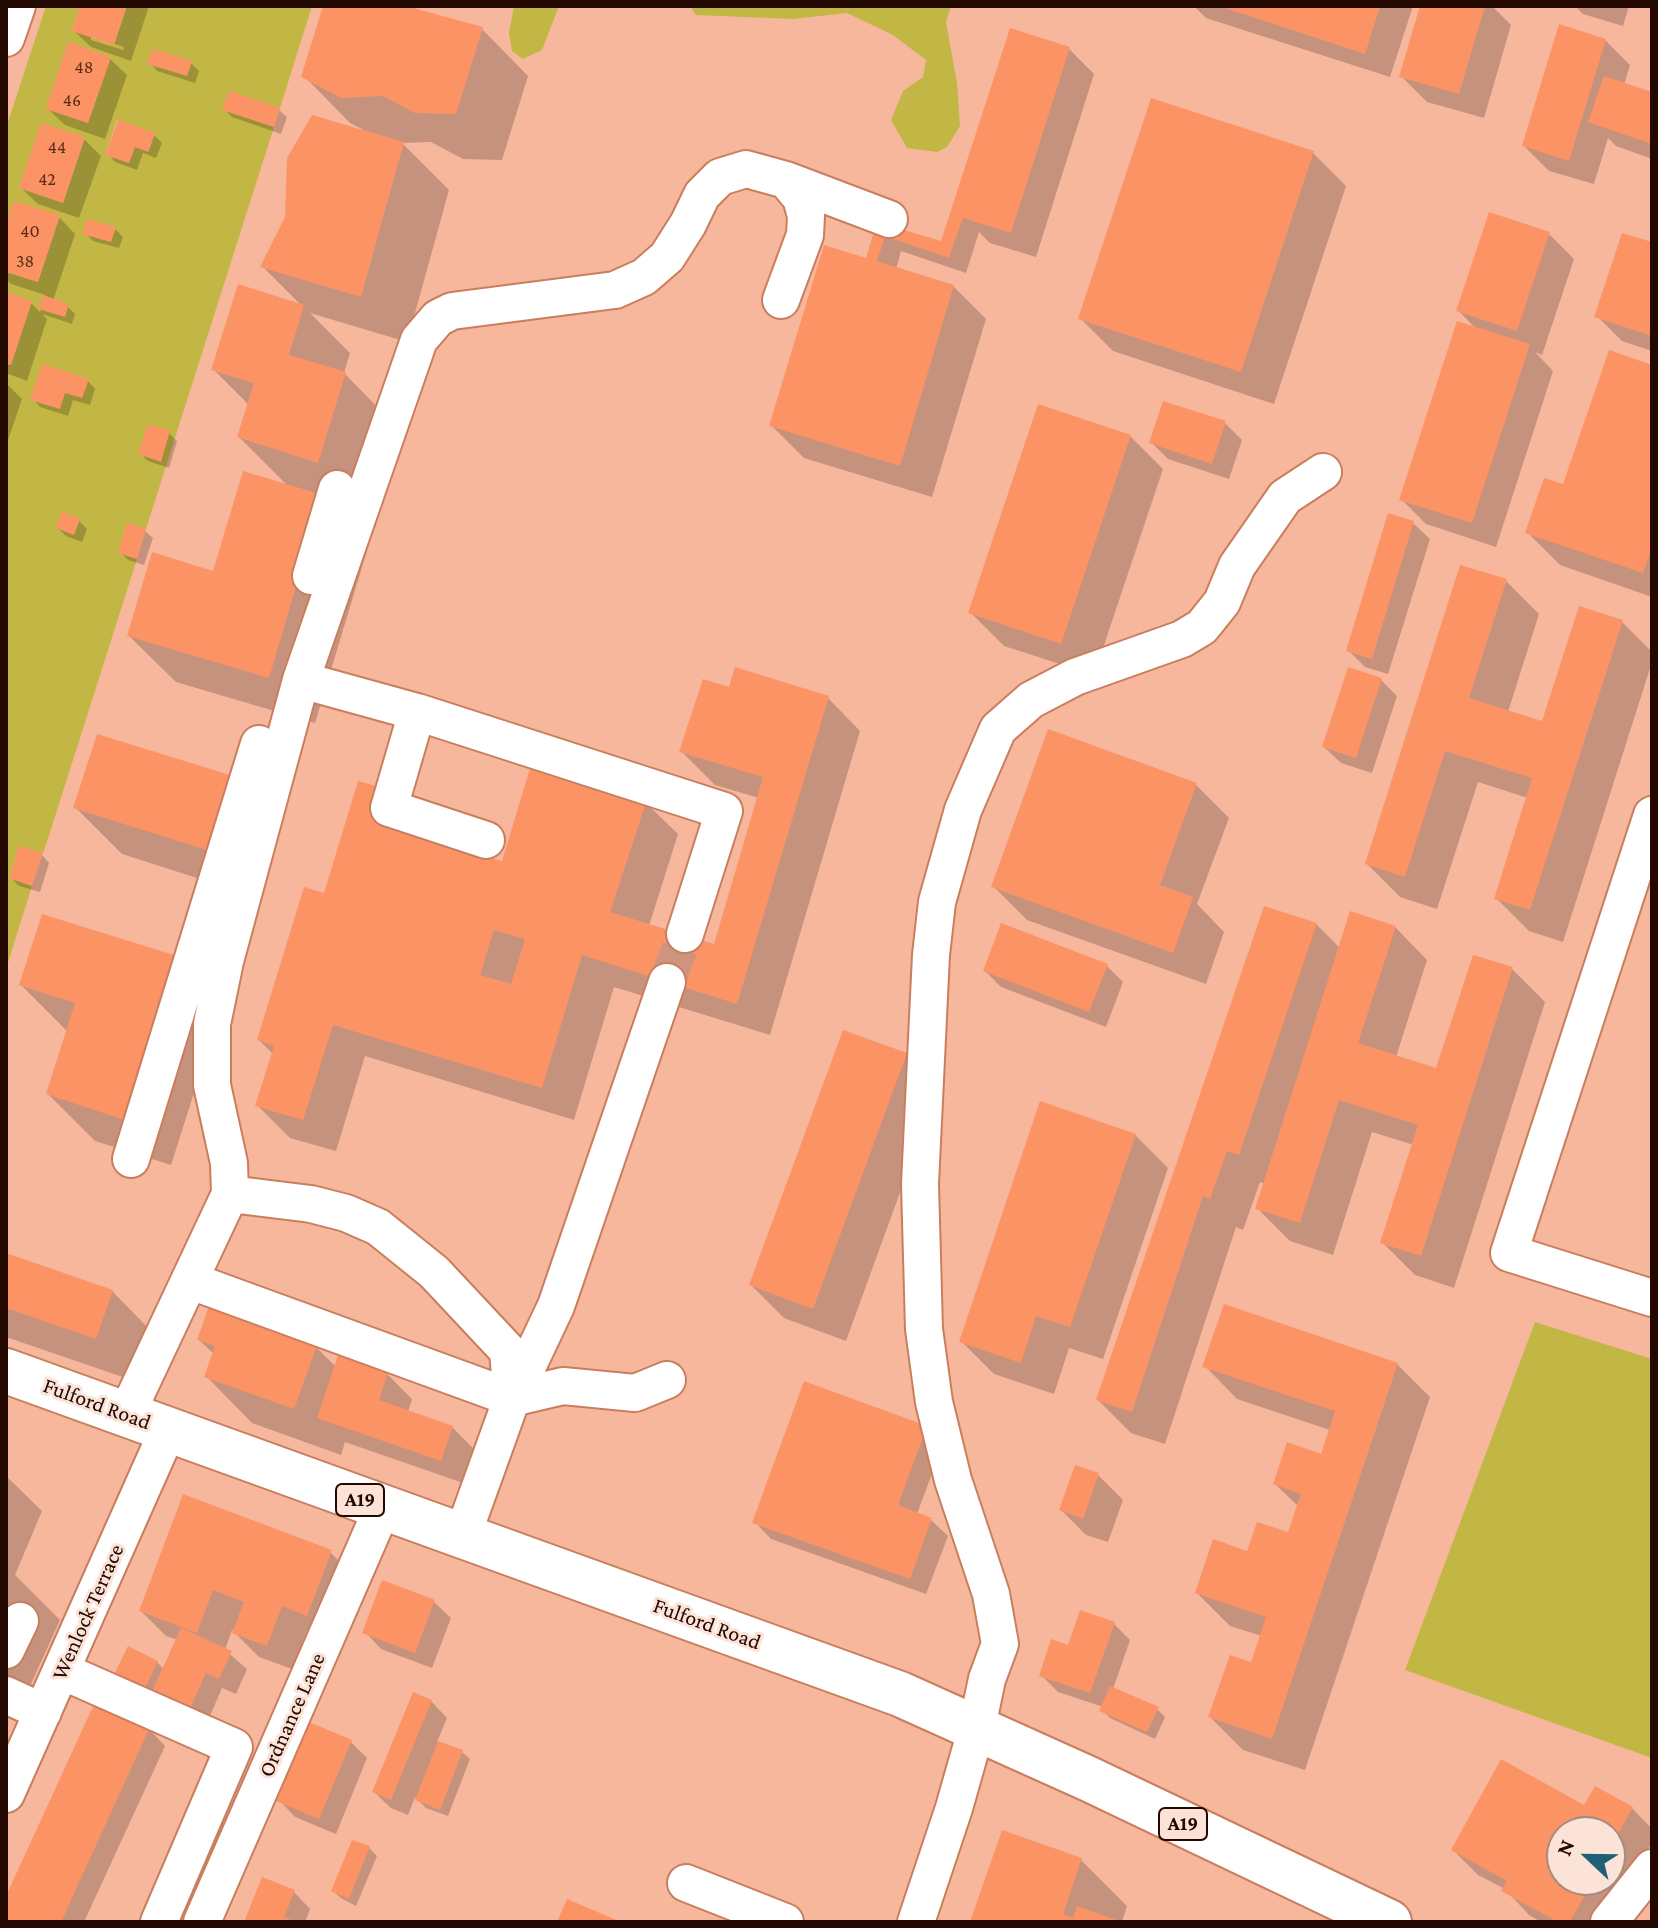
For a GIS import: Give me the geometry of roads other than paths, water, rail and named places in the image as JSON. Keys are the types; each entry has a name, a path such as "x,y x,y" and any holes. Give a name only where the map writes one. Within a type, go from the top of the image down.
{"main road":[{"name":"Fulford Road","path":"6,1371 382,1509 878,1685 977,1727 1389,1922"}],"street":[{"path":"6,38 17,6"},
{"path":"127,1413 230,1194 229,1163 212,1085 212,1024 225,961 301,680 419,340 438,318 452,311 615,290 644,277 667,257 702,195 720,177 746,169 786,180 889,219"},
{"path":"781,300 805,235 806,216 801,198 786,180"},
{"path":"916,1922 1000,1644 998,1622 982,1563 953,1480 934,1402 924,1329 920,1184 931,955 937,902 963,810 998,729 1031,700 1075,677 1182,639 1202,627 1222,602 1237,566 1285,497 1323,472"},
{"path":"131,1159 337,489"},
{"path":"301,680 417,712 724,811 685,934"},
{"path":"417,712 389,808 486,840"},
{"path":"1652,815 1509,1253 1652,1298"},
{"path":"462,1537 512,1398 556,1306 667,982"},
{"path":"230,1194 311,1204 346,1213 378,1227 434,1272 508,1351 512,1398"},
{"path":"191,1281 512,1398 563,1386 635,1393 667,1380"},
{"name":"Wenlock Terrace","path":"6,1794 168,1430"},
{"name":"Ordnance Lane","path":"202,1922 382,1509"},
{"path":"62,1671 234,1747 159,1922"},
{"path":"6,1695 43,1712"},
{"path":"1609,1922 1652,1868"},
{"path":"686,1883 785,1922"}],"tunnel":[{"path":"667,982 685,934"}]}
